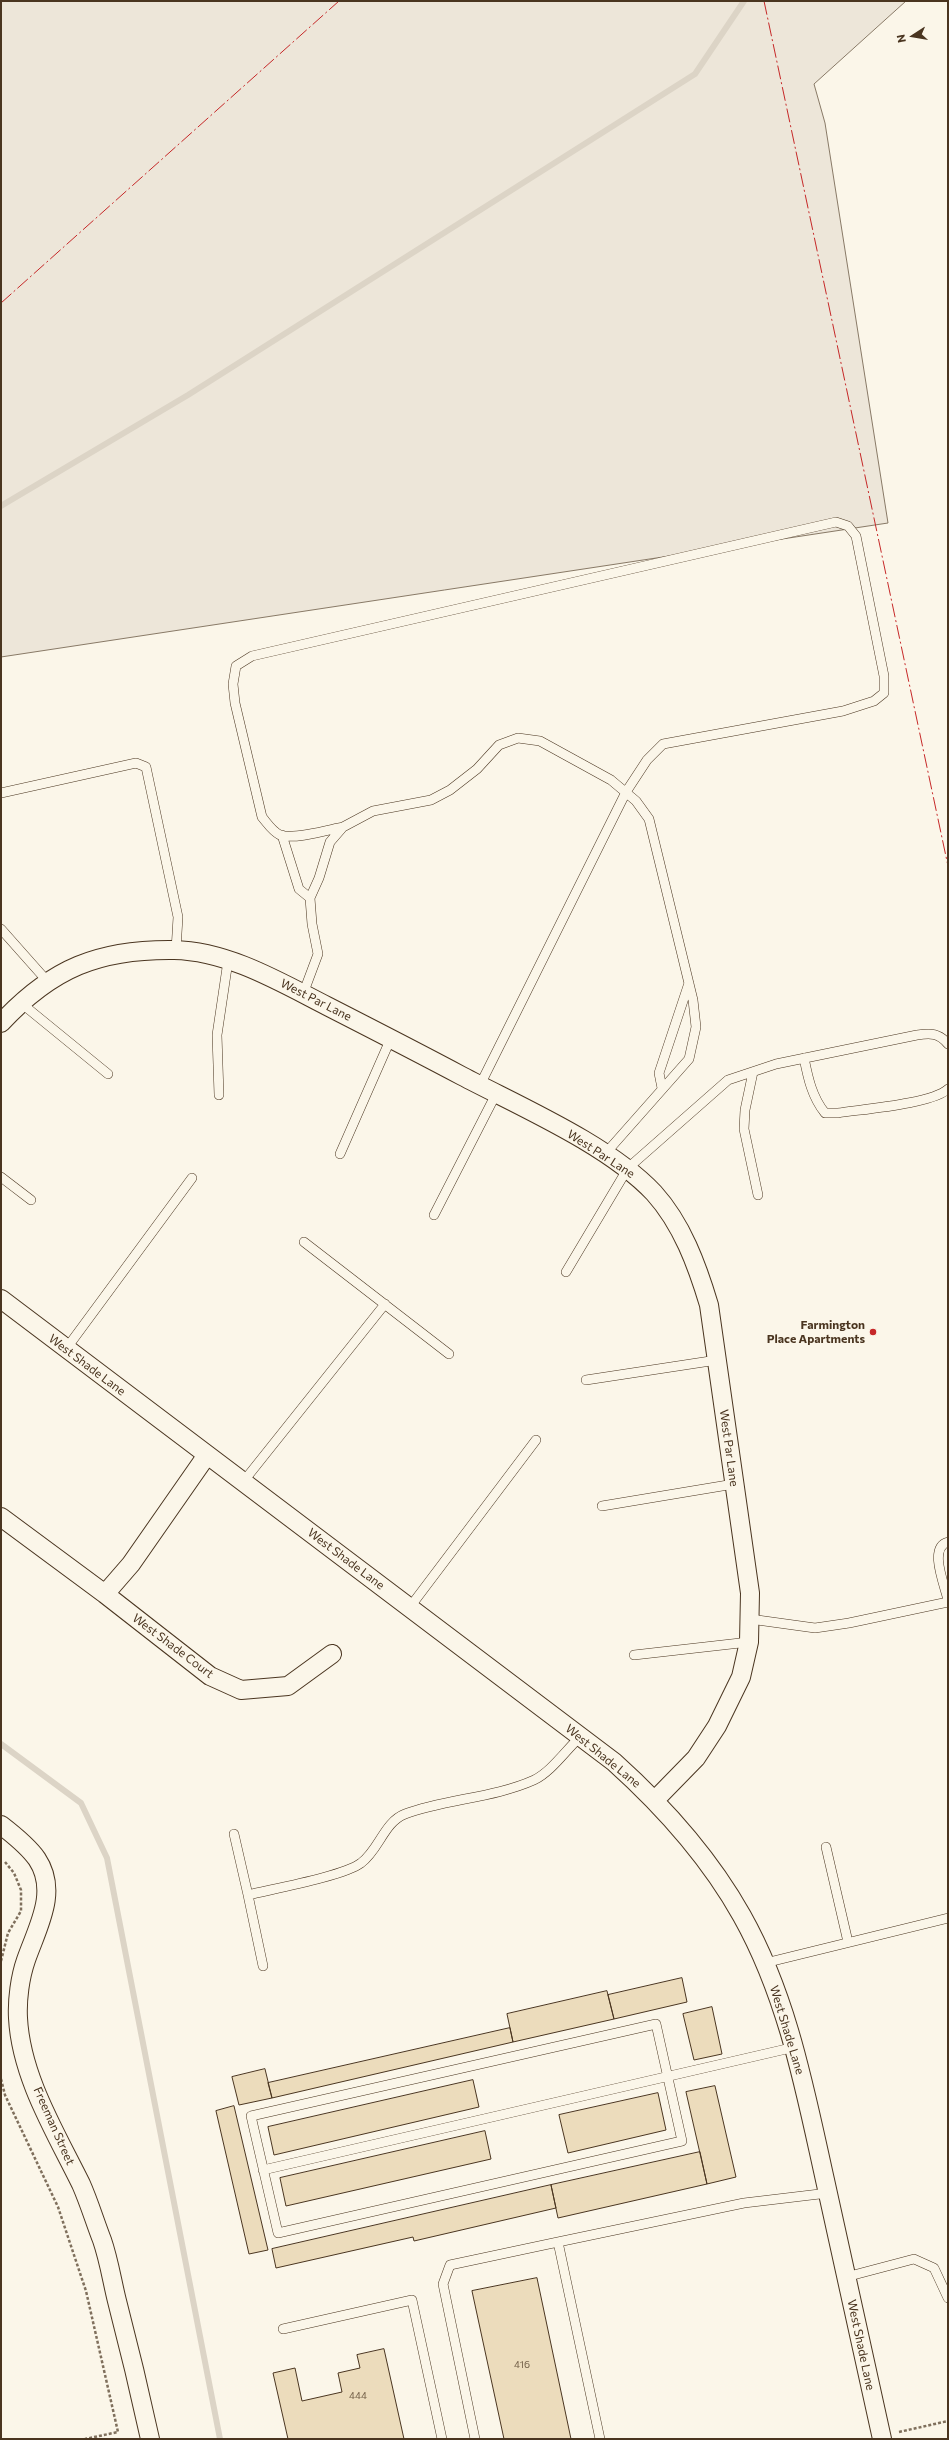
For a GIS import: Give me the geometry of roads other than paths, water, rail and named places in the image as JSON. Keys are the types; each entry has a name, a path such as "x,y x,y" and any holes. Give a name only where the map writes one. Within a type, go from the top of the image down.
{"street":[{"name":"West Par Lane","path":"1,1023 21,1003 48,982 64,972 94,958 126,951 176,950 212,955 270,977 480,1085 628,1168 655,1194 676,1224 696,1263 709,1305 750,1593 749,1642 741,1677 717,1726 696,1758 655,1800"},
{"name":"West Shade Lane","path":"1,1299 614,1762 655,1800 712,1868 743,1917 765,1963 795,2047 882,2438"},
{"path":"104,1594 130,1564 207,1455"},
{"name":"West Shade Court","path":"1,1517 210,1676 241,1690 288,1686 332,1654"},
{"name":"Freeman Street","path":"1,1825 18,1838 38,1860 46,1889 46,1908 36,1939 26,1960 21,1988 18,2018 22,2042 30,2073 43,2106 82,2186 102,2242 150,2439"}],"lane":[{"path":"480,1085 626,792 647,760 663,744 843,711 874,701 884,692 884,676 856,536 848,526 836,522 252,656 236,666 234,684 235,703 262,817 273,830 282,835 302,835 343,827 373,811 431,800 450,790 477,769 499,745 518,738 540,741 611,780 626,792 636,800 650,819 689,983 696,1027 689,1059 604,1154"},
{"path":"1,793 136,763 146,767 178,918 176,950"},
{"path":"304,994 318,954 312,924 310,898 319,878 330,842 343,827"},
{"path":"282,835 299,889 310,898"},
{"path":"1,929 48,982"},
{"path":"219,1096 217,1034 228,961"},
{"path":"662,1088 659,1073 689,983"},
{"path":"21,1003 108,1074"},
{"path":"566,1272 628,1168 728,1080 804,1058 931,1033 942,1036 948,1044"},
{"path":"340,1154 391,1038"},
{"path":"804,1058 809,1083 819,1105 825,1113 838,1113 925,1099 941,1095 948,1089"},
{"path":"753,1072 745,1110 744,1129 758,1195"},
{"path":"434,1215 496,1094"},
{"path":"1,1176 31,1200"},
{"path":"66,1349 192,1178"},
{"path":"304,1242 449,1354"},
{"path":"243,1482 385,1304"},
{"path":"586,1380 717,1360"},
{"path":"410,1607 536,1440"},
{"path":"602,1506 734,1484"},
{"path":"750,1619 815,1628 849,1623 948,1601 937,1555 940,1547 948,1542"},
{"path":"634,1656 749,1642"},
{"path":"248,1895 340,1871 360,1864 372,1854 387,1829 403,1814 507,1789 534,1780 580,1737"},
{"path":"234,1834 263,1966"},
{"path":"826,1847 848,1942"},
{"path":"765,1963 948,1918"},
{"path":"656,2024 682,2141 278,2233 264,2170 251,2116 656,2024"},
{"path":"264,2170 795,2047"},
{"path":"475,2439 443,2284 450,2265 744,2203 828,2194"},
{"path":"558,2242 600,2439"},
{"path":"846,2277 914,2260 934,2268 948,2298"},
{"path":"283,2329 412,2300 442,2439"}],"waterway":[{"path":"1,506 188,395 695,74 744,1"},
{"path":"1,1744 81,1803 107,1858 220,2439"}],"place":[{"name":"Farmington Place Apartments","path":"873,1332"}]}
